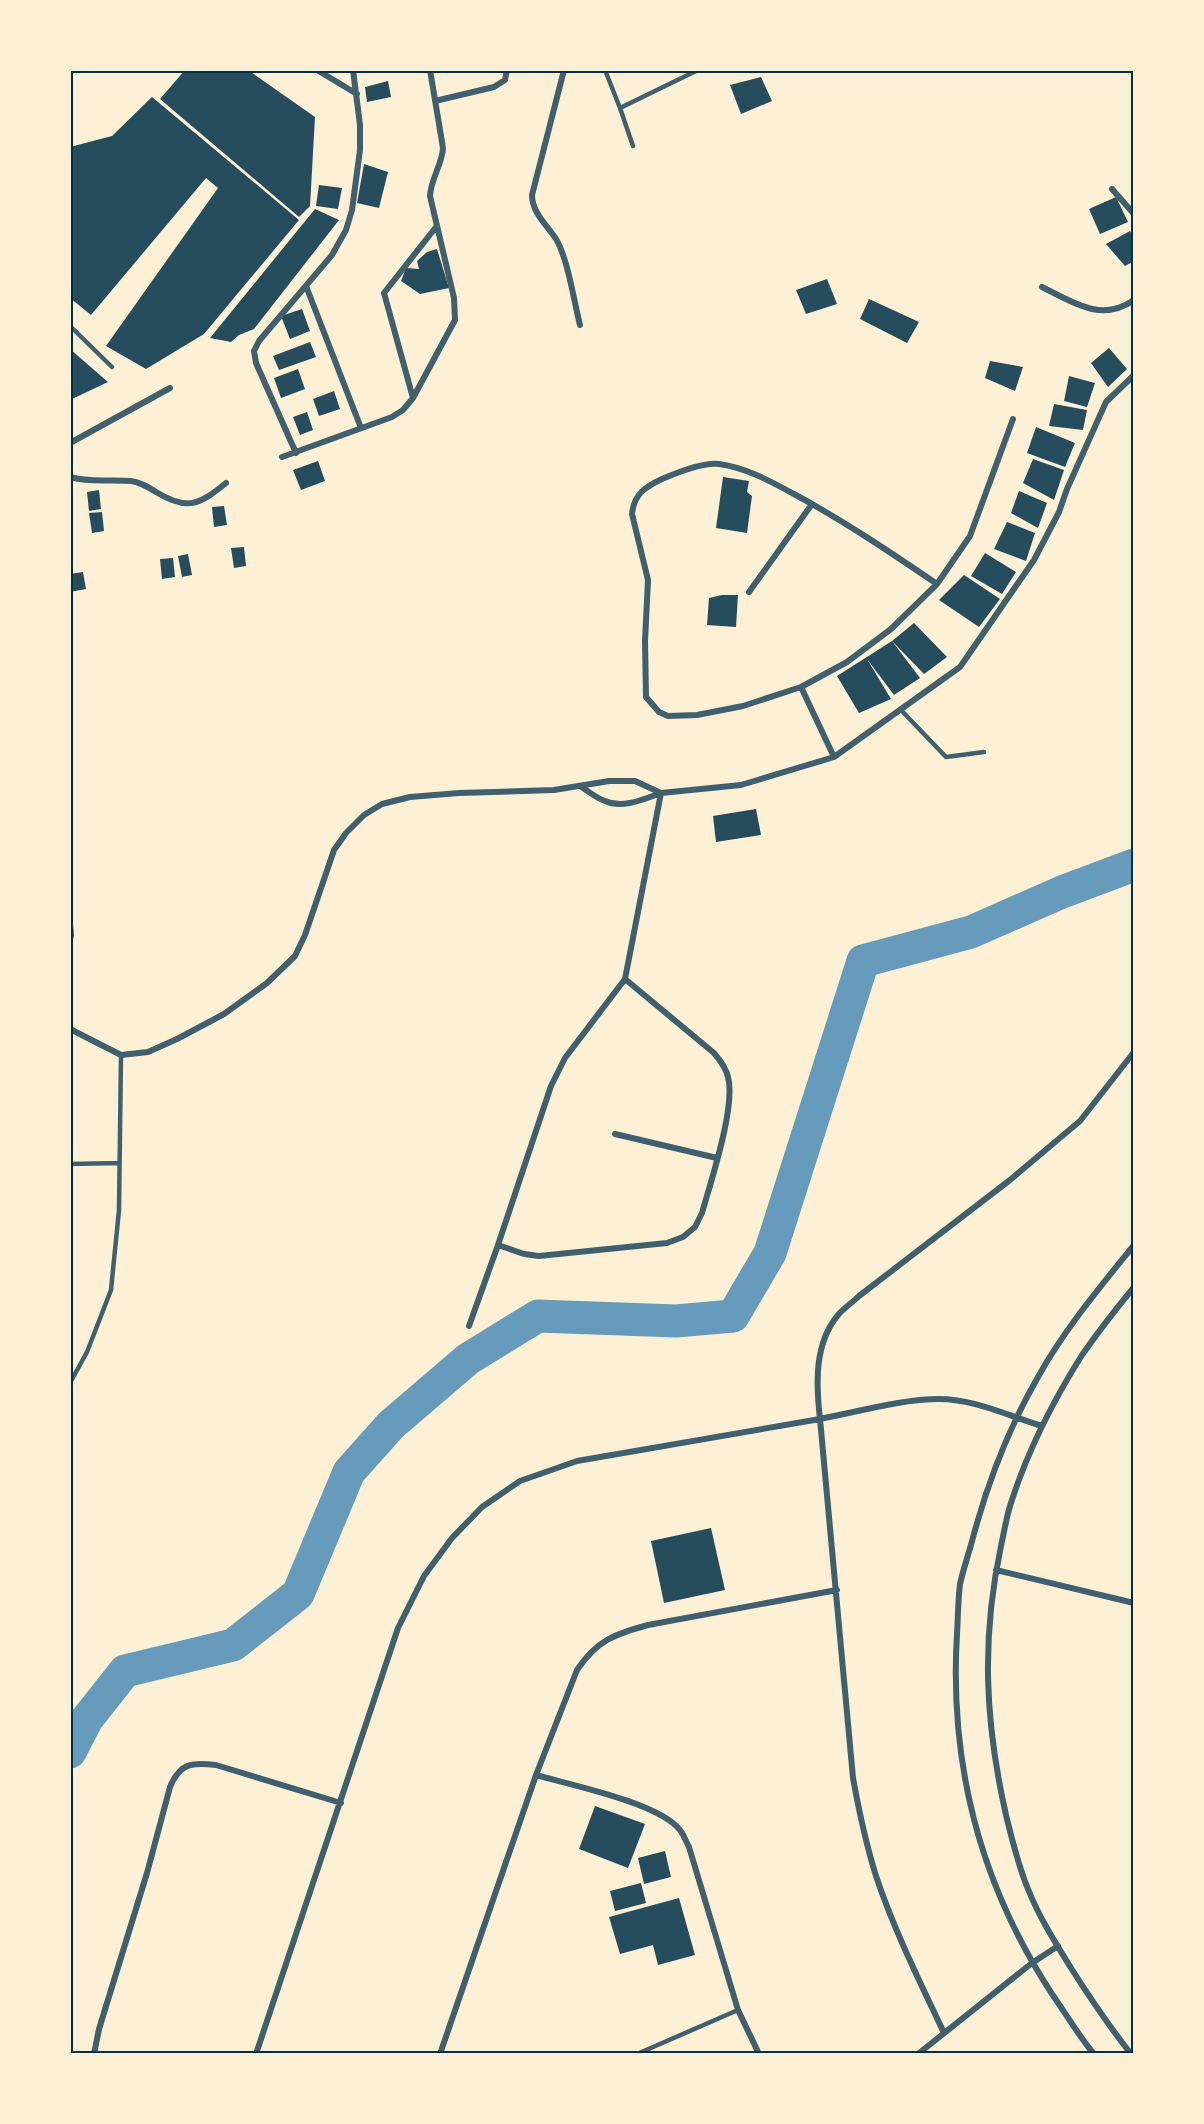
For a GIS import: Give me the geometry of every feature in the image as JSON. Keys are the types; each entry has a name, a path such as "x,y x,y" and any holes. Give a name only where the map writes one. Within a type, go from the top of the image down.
{"street":[{"path":"317,70 357,94"},
{"path":"296,453 256,363 254,351 259,341 332,255 346,230 352,210 360,150 360,124 354,70"},
{"path":"282,458 392,417 403,410 413,398 455,320 454,298 430,196 430,186 442,158 443,147 430,70"},
{"path":"435,101 494,87 505,80 507,70"},
{"path":"564,70 532,195 532,203 561,249 580,325"},
{"path":"1112,189 1134,214"},
{"path":"413,398 384,294 436,227"},
{"path":"306,286 360,428"},
{"path":"1042,287 1088,310 1107,310 1125,306 1134,300"},
{"path":"580,786 606,802 621,804 661,793 741,785 834,757 960,667 1034,560 1059,512 1106,402 1134,375"},
{"path":"70,443 170,388"},
{"path":"937,584 845,522 752,471 716,463 676,472 645,488 637,495 633,504 632,514 648,580 646,697 659,712 668,716 697,715 743,706 801,687 847,662 891,629 937,584 970,536 1013,419"},
{"path":"70,477 84,481 132,481 144,485 172,502 185,505 211,495 226,483"},
{"path":"749,592 812,504"},
{"path":"801,687 834,757"},
{"path":"70,1029 121,1055 148,1052 224,1014 267,983 296,956 334,850 346,833 364,815 382,804 410,797 554,790 622,780 635,782 661,793"},
{"path":"469,1326 551,1086 565,1058 625,979 661,793"},
{"path":"498,1245 524,1254 539,1256 667,1243 683,1237 695,1227 702,1213 729,1108 729,1077 714,1053 625,979"},
{"path":"944,2033 877,1877 863,1830 853,1778 816,1384 820,1358 826,1337 838,1316 859,1296 1010,1180 1080,1121 1134,1052"},
{"path":"615,1134 717,1158"},
{"path":"1094,2054 1081,2039 1032,1963 1001,1903 986,1864 974,1824 960,1748 955,1666 960,1584 982,1504 1017,1418 1038,1377 1063,1337 1134,1245"},
{"path":"1131,2054 1106,2023 1044,1924 1028,1889 1014,1848 992,1743 987,1662 989,1619 996,1570 1010,1507 1042,1426 1061,1389 1083,1353 1134,1287"},
{"path":"256,2054 398,1628 424,1576 452,1538 482,1507 520,1480 577,1461 911,1402 939,1399 969,1403 1042,1426"},
{"path":"996,1570 1134,1603"},
{"path":"440,2054 536,1774 577,1670 597,1645 617,1634 648,1625 837,1590"},
{"path":"94,2054 175,1775 186,1766 201,1763 216,1765 341,1803"},
{"path":"536,1774 643,1806 662,1815 680,1830 689,1847 738,2010 759,2054"},
{"path":"918,2054 1032,1963 1058,1946"}],"lane":[{"path":"605,70 633,146"},
{"path":"620,108 698,70"},
{"path":"70,326 112,367"},
{"path":"900,709 946,757 984,752"},
{"path":"70,1383 87,1352 111,1290 119,1210 121,1055"},
{"path":"70,1164 119,1163"},
{"path":"637,2054 738,2010"}],"building":[{"path":"185,70 248,70 315,117 310,206 299,217 160,99"},
{"path":"761,77 772,101 741,114 730,85"},
{"path":"388,81 391,97 367,102 365,87"},
{"path":"152,97 299,220 204,334 146,369 106,346 218,188 206,178 91,315 70,298 70,147 112,136"},
{"path":"364,164 388,172 379,208 357,203"},
{"path":"319,185 342,188 338,209 316,206"},
{"path":"1116,197 1128,222 1100,234 1089,209"},
{"path":"315,209 339,220 254,329 239,335 231,342 210,338"},
{"path":"1130,231 1134,238 1134,261 1125,266 1106,244"},
{"path":"437,249 449,288 420,294 401,281 406,268 419,269 417,261 427,252"},
{"path":"827,279 837,304 806,314 796,290"},
{"path":"869,299 919,322 907,343 860,319"},
{"path":"302,309 310,331 290,339 281,316"},
{"path":"310,342 316,357 279,370 273,356"},
{"path":"1109,348 1127,369 1108,387 1091,363"},
{"path":"70,349 108,382 70,400"},
{"path":"990,361 1023,367 1015,391 985,378"},
{"path":"298,369 305,389 281,398 274,378"},
{"path":"1069,376 1095,383 1087,407 1064,401"},
{"path":"334,391 340,409 319,416 313,399"},
{"path":"1054,404 1087,410 1083,430 1049,426"},
{"path":"307,412 313,430 300,435 293,417"},
{"path":"1036,427 1075,443 1065,467 1027,453"},
{"path":"1033,459 1064,470 1054,500 1023,483"},
{"path":"318,461 325,481 301,490 293,470"},
{"path":"723,477 749,481 747,492 752,496 747,533 716,528"},
{"path":"99,490 101,509 89,511 87,492"},
{"path":"1019,491 1047,503 1038,528 1011,513"},
{"path":"224,506 227,525 214,527 212,507"},
{"path":"102,512 104,531 92,533 89,513"},
{"path":"1007,522 1035,533 1026,561 994,549"},
{"path":"244,547 246,566 234,568 231,548"},
{"path":"985,553 1016,572 1002,594 971,576"},
{"path":"188,554 192,575 182,577 178,556"},
{"path":"173,558 175,577 162,579 160,559"},
{"path":"83,572 86,589 70,592 70,574"},
{"path":"964,575 1000,599 979,627 939,600"},
{"path":"738,595 736,627 707,625 709,598"},
{"path":"914,623 947,657 924,674 892,641"},
{"path":"892,641 920,678 894,695 867,659 891,699 859,713 837,676"},
{"path":"756,809 761,835 716,842 713,816"},
{"path":"70,912 72,912 74,936 71,946"},
{"path":"711,1528 725,1590 664,1603 651,1541"},
{"path":"595,1806 645,1824 628,1868 579,1849"},
{"path":"665,1851 671,1877 644,1884 638,1858"},
{"path":"641,1883 646,1903 615,1911 610,1891"},
{"path":"679,1898 695,1955 658,1965 653,1945 620,1954 609,1917"}],"waterway":[{"path":"70,1752 87,1719 125,1671 233,1645 298,1594 349,1472 391,1425 468,1359 538,1316 676,1321 733,1316 770,1253 863,961 971,932 1062,892 1134,865"}]}
